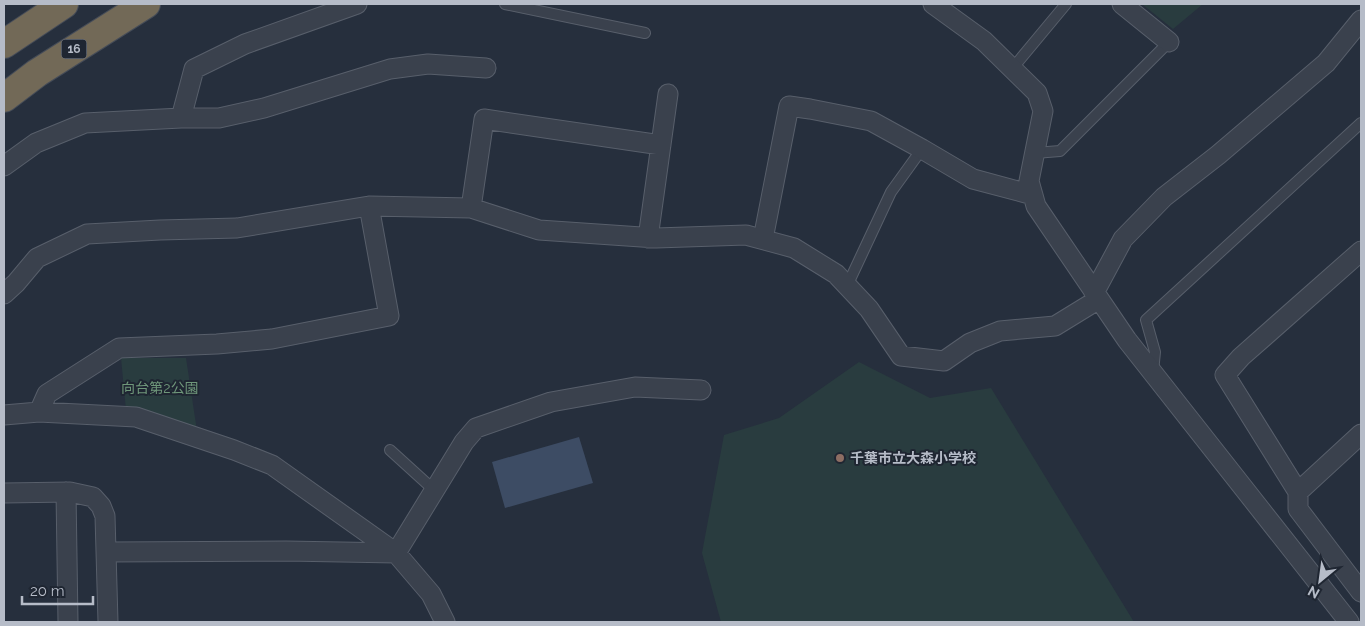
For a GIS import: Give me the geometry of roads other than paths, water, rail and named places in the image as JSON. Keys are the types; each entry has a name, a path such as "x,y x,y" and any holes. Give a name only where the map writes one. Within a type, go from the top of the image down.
{"highway":[{"path":"4,44 64,4"},
{"name":"16","path":"4,98 37,73 146,4"}],"street":[{"path":"181,118 194,69 245,44 357,4"},
{"path":"933,4 984,41 1038,94 1043,111 1029,181 1036,206 1127,340 1349,622"},
{"path":"1122,4 1169,42"},
{"path":"4,294 37,258 87,234 237,228 369,206 471,208 540,230 648,238 746,235 794,248 836,274 870,309 901,356 944,361 970,343 1000,331 1055,326 1096,296 1123,239 1164,196 1218,156 1326,63 1361,20"},
{"path":"4,166 36,143 85,123 219,118 264,108 390,69 428,64 486,68"},
{"path":"648,238 668,94"},
{"path":"763,239 789,106 870,121 973,179 1033,195"},
{"path":"471,208 484,119 661,145"},
{"path":"39,412 47,394 119,348 217,344 272,339 389,316 369,206"},
{"path":"1361,251 1241,356 1225,375 1298,492 1298,509 1361,592"},
{"path":"396,553 464,442 476,428 550,402 635,387 701,390"},
{"path":"4,415 39,412 136,417 272,464 396,553 431,594 445,622"},
{"path":"1298,492 1361,434"},
{"path":"4,492 68,492 93,497 102,506 105,516 108,622"},
{"path":"68,492 68,622"},
{"path":"106,552 286,551 396,553"}],"lane":[{"path":"505,4 645,33"},
{"path":"1012,68 1066,4"},
{"path":"1035,153 1060,151 1169,42"},
{"path":"1152,373 1155,352 1146,320 1361,123"},
{"path":"847,286 891,192 922,149"},
{"path":"390,450 434,490"}],"water":[{"path":"579,437 593,483 505,508 492,462"}],"place":[{"name":"千葉市立大森小学校","path":"840,458"}],"park label":[{"name":"向台第2公園","path":"160,388"}]}
